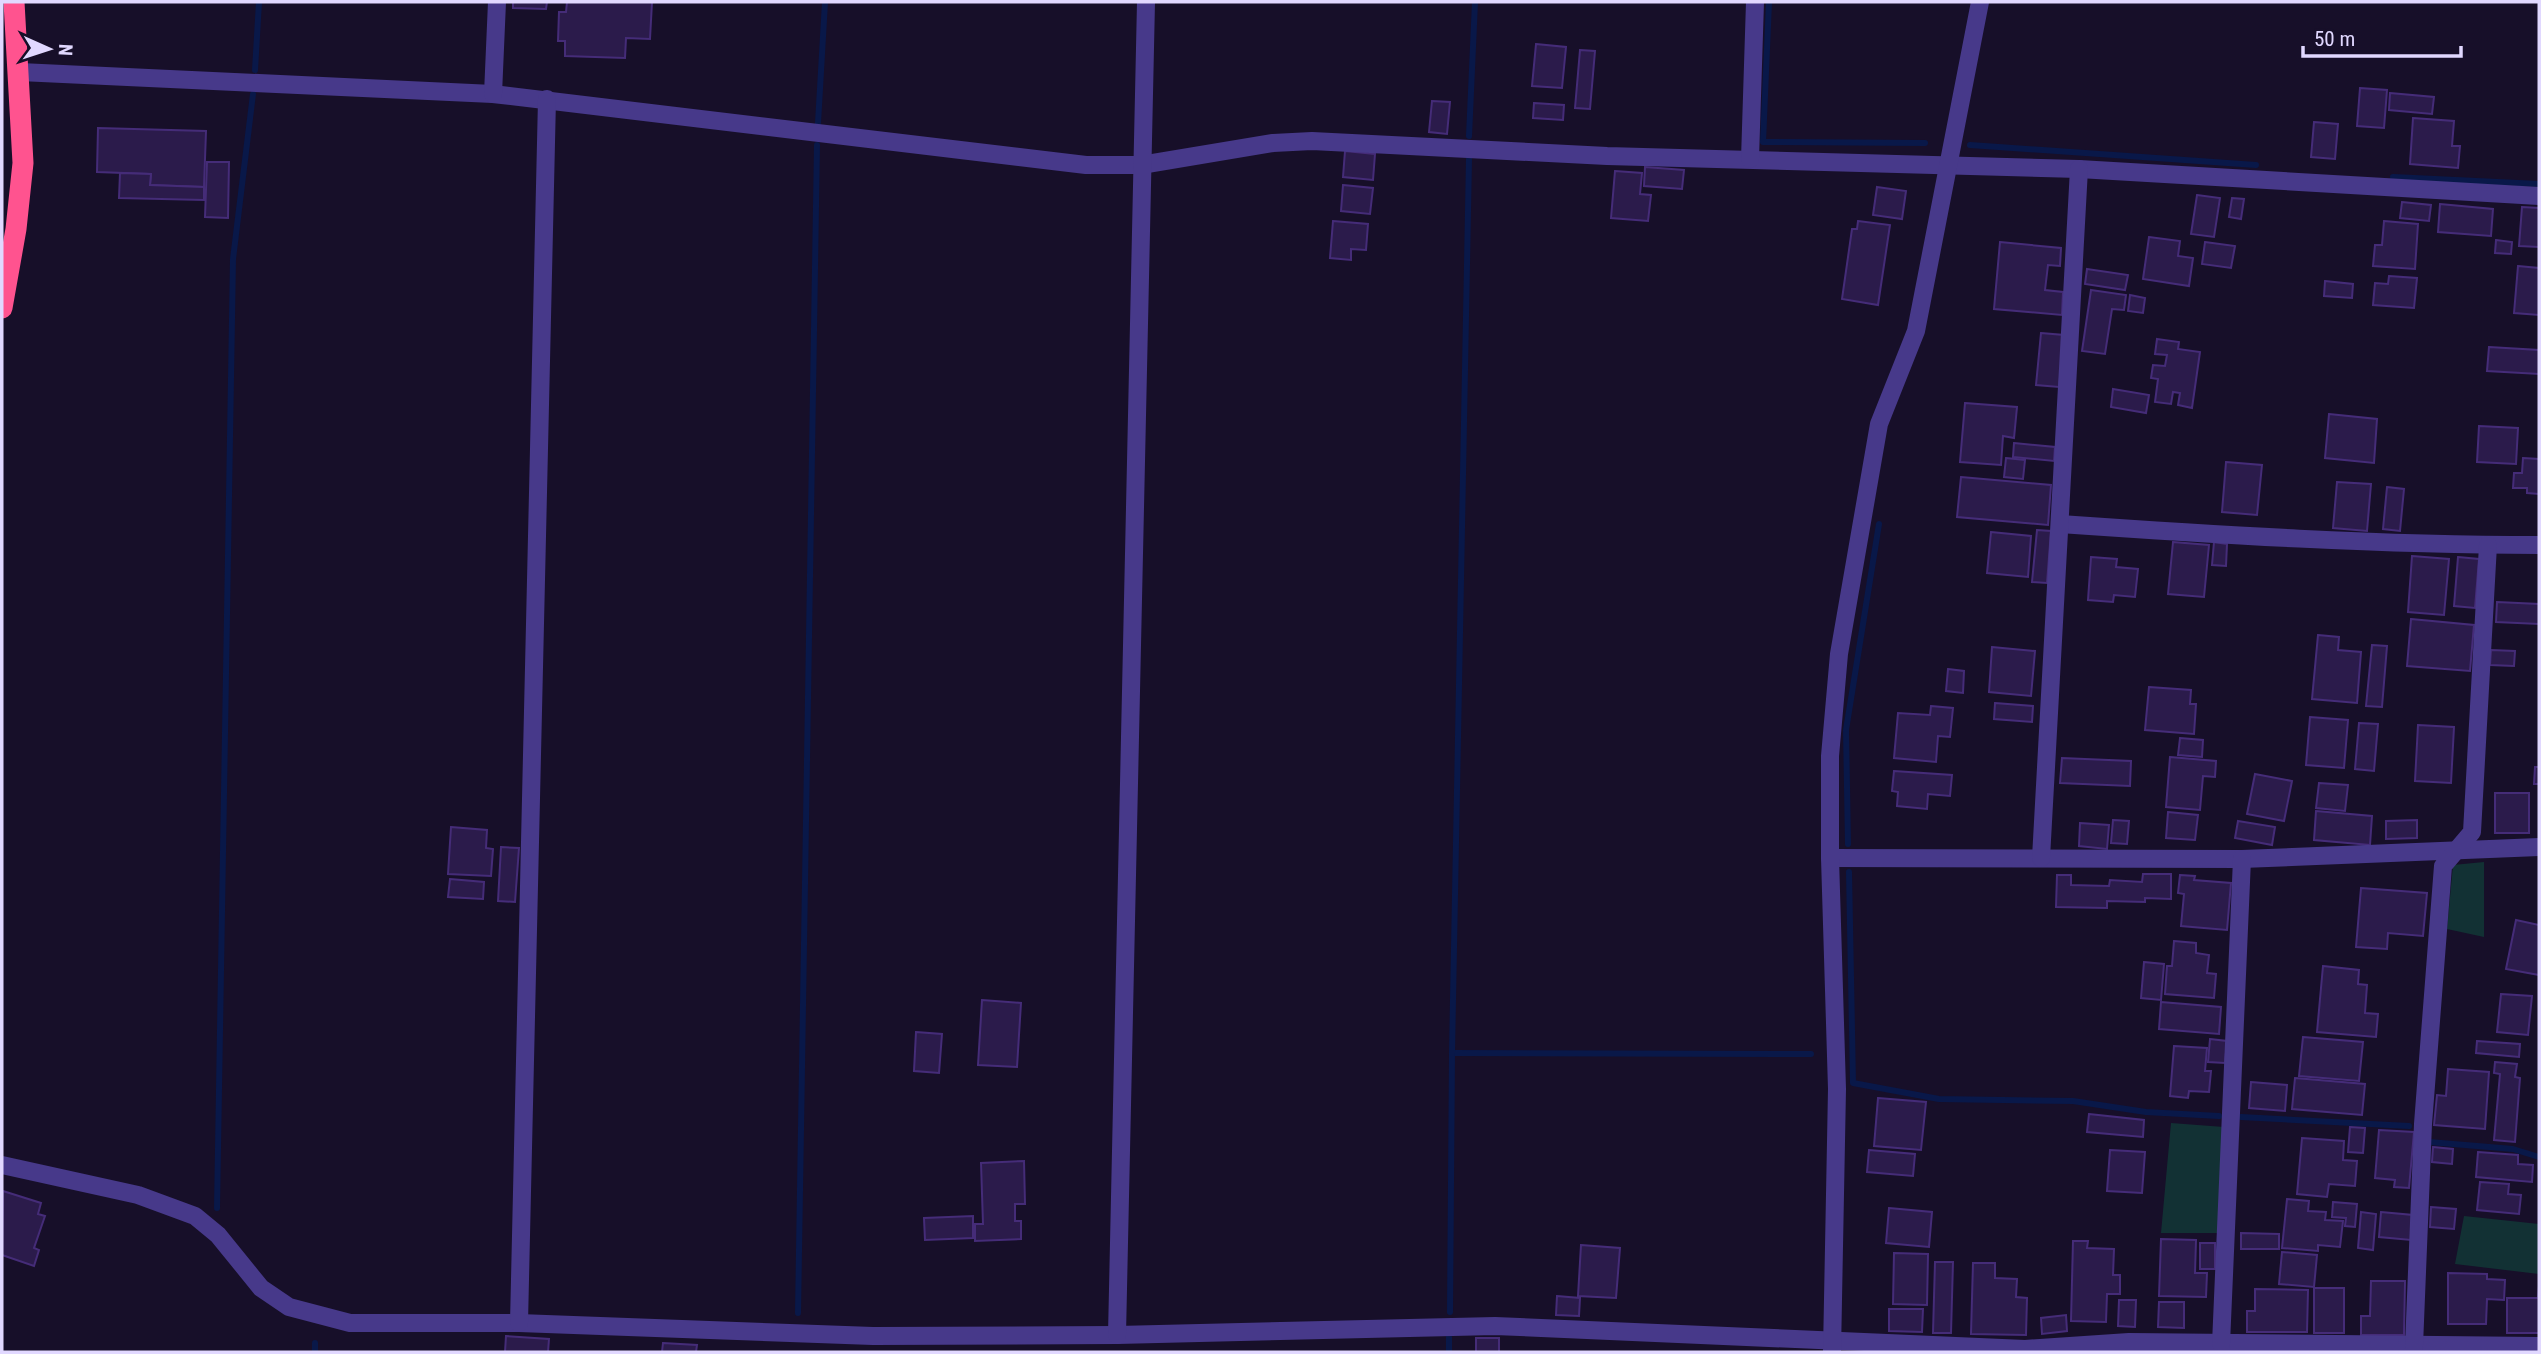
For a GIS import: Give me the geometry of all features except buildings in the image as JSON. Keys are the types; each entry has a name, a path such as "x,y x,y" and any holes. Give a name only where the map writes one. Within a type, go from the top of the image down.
{"highway":[{"path":"2,308 16,229 23,163 14,2"}],"street":[{"path":"493,94 497,2"},
{"path":"1117,1335 1146,2"},
{"path":"1750,159 1755,2"},
{"path":"1832,1347 1837,1089 1830,858 1830,756 1839,654 1879,424 1916,331 1979,2"},
{"path":"20,72 493,94 1086,165 1141,165 1273,143 1312,141 1607,156 2079,169 2539,196"},
{"path":"519,1323 547,99"},
{"path":"2041,858 2079,169"},
{"path":"2060,524 2182,533 2539,545"},
{"path":"2414,1346 2423,1124 2443,866 2472,832 2488,545"},
{"path":"1830,858 2242,859 2539,847"},
{"path":"2221,1345 2242,859"},
{"path":"2,1165 138,1195 195,1216 218,1235 261,1288 289,1307 350,1323 519,1323 873,1344 1495,1326 1832,1347 2025,1349 2129,1342 2488,1349 2539,1346"}],"green space":[{"path":"2484,862 2484,937 2447,929 2453,865"},
{"path":"2171,1123 2224,1127 2218,1233 2161,1233"},
{"path":"2464,1216 2539,1224 2539,1274 2455,1264"}],"waterway":[{"path":"255,70 259,2"},
{"path":"818,123 825,2"},
{"path":"1469,136 1475,2"},
{"path":"1769,2 1763,142 1925,143"},
{"path":"217,1208 233,259 253,94"},
{"path":"798,1313 817,145"},
{"path":"1970,145 2256,165"},
{"path":"1450,1312 1452,1053 1469,159"},
{"path":"2393,177 2539,184"},
{"path":"1848,844 1846,730 1879,524"},
{"path":"1849,872 1853,1083 1939,1099 2073,1101 2146,1112 2219,1116"},
{"path":"1452,1053 1811,1054"},
{"path":"2241,1117 2409,1126"},
{"path":"2429,1142 2513,1149 2539,1157"},
{"path":"1449,1337 1449,1352"},
{"path":"315,1343 315,1352"}]}
